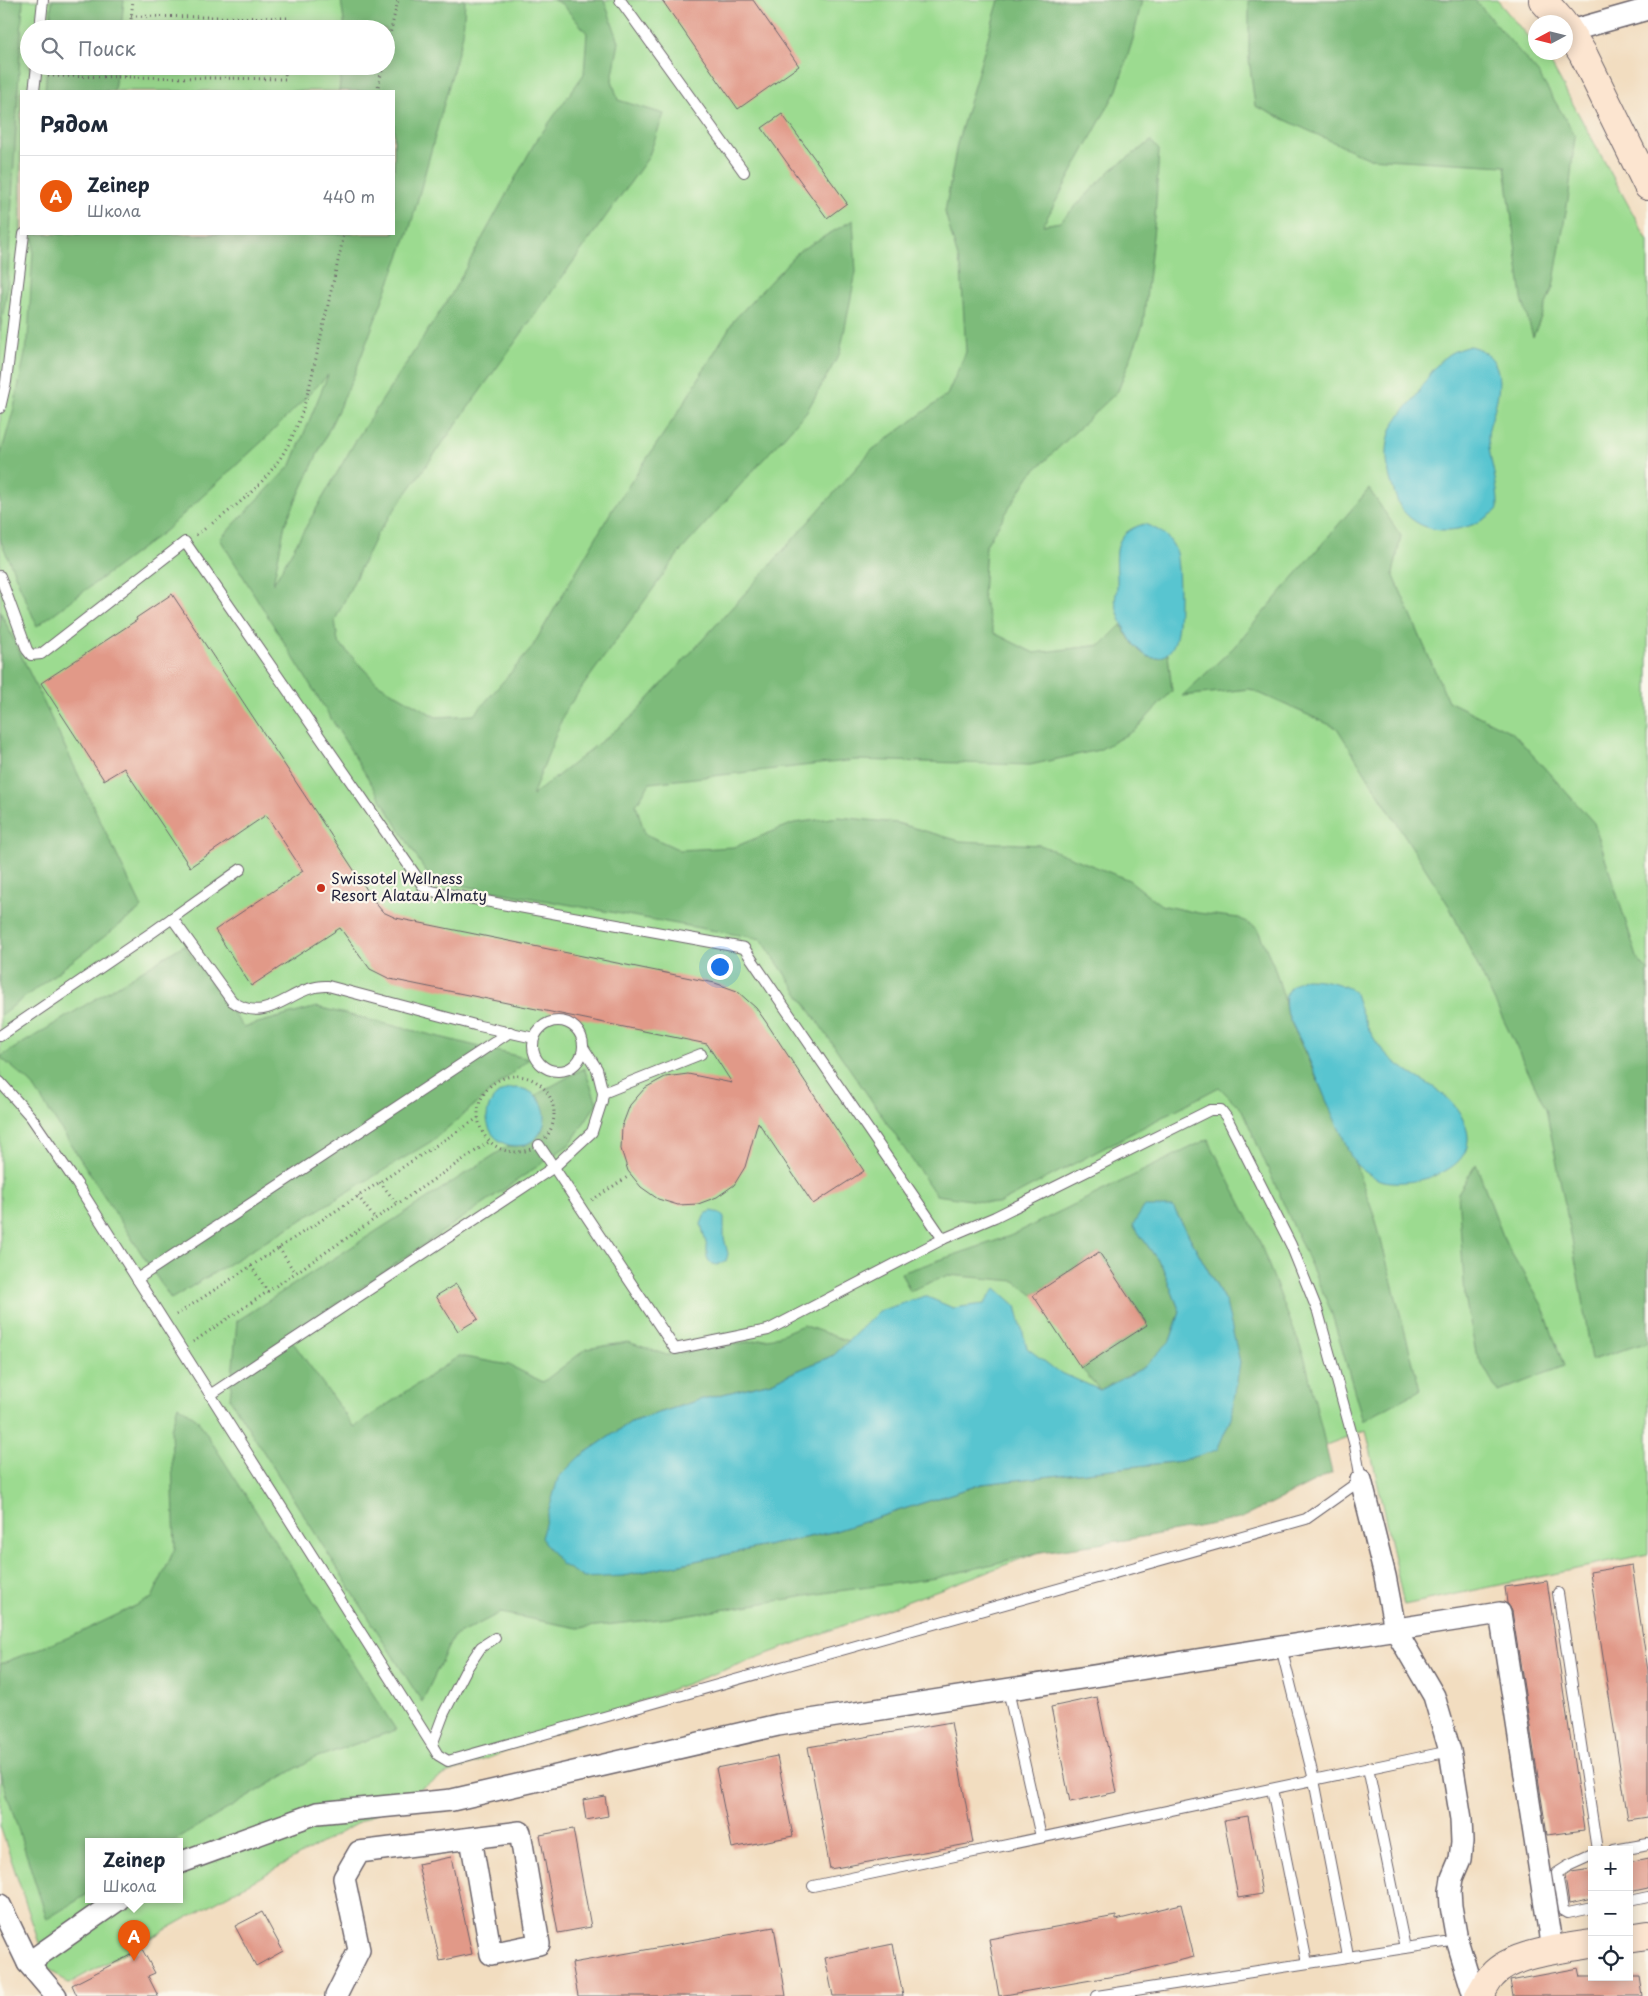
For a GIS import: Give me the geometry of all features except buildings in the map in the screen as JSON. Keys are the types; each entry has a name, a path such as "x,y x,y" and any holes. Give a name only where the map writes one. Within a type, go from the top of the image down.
{"main road":[{"path":"1543,0 1556,15"},
{"path":"1573,38 1584,54 1648,186"},
{"path":"1633,1937 1648,1935"},
{"path":"1479,1996 1492,1975 1515,1960 1552,1950 1588,1945"}],"street":[{"path":"1573,25 1648,9"},
{"path":"1361,1480 1385,1576 1395,1629 1434,1696 1450,1751 1461,1819 1462,1842 1460,1859 1452,1878 1450,1890 1457,1940 1474,1996"},
{"path":"183,1862 317,1812 452,1800 778,1725 1500,1613 1552,1950"},
{"path":"336,1996 359,1950 344,1878 359,1852 520,1832 539,1944 491,1954 471,1839"},
{"path":"28,1963 114,1903"},
{"path":"0,1905 28,1963 56,1996"}],"lane":[{"path":"41,20 43,0"},
{"path":"620,0 744,172"},
{"path":"34,90 36,75"},
{"path":"0,408 6,382 24,235"},
{"path":"0,576 27,650 31,655 37,655 41,654 185,542 423,886 428,890 436,892 744,948 943,1239"},
{"path":"0,1036 240,869"},
{"path":"172,918 232,1002 243,1010 256,1011 272,1006 306,990 328,986 476,1025 534,1038"},
{"path":"551,1022 566,1023 578,1032 582,1039 582,1047 577,1062 564,1070 556,1071 542,1066 537,1060 533,1045 534,1038 538,1031 551,1022"},
{"path":"137,1279 510,1032"},
{"path":"210,1394 554,1167 592,1132 603,1093 597,1069 582,1047"},
{"path":"603,1093 701,1054"},
{"path":"0,1082 36,1124 77,1184 438,1755 448,1760 1306,1519 1361,1480 1355,1446 1318,1312 1291,1245 1228,1118 1221,1110 1210,1110 996,1218 943,1239 768,1330 675,1349 539,1145"},
{"path":"1558,1593 1596,1846"},
{"path":"432,1745 444,1713 468,1668 481,1647 495,1638"},
{"path":"1281,1647 1314,1780 1348,1956"},
{"path":"1008,1690 1041,1837"},
{"path":"813,1886 1450,1751"},
{"path":"1368,1768 1404,1948"},
{"path":"1272,1789 1307,1963"},
{"path":"1633,1847 1648,1844"},
{"path":"1588,1857 1557,1873 1563,1910 1568,1913 1588,1909"},
{"path":"1633,1900 1648,1897"},
{"path":"1097,1996 1457,1940"}],"path":[{"path":"131,20 133,0"},
{"path":"393,20 398,0"},
{"path":"131,16 289,18 289,20"},
{"path":"95,75 285,79 285,75"},
{"path":"377,90 381,75"},
{"path":"185,542 231,510 256,488 274,468 291,441 305,405 344,235"},
{"path":"516,1076 535,1081 549,1095 554,1114 549,1133 539,1145 526,1151 516,1152 502,1150 489,1142 483,1134 478,1118 479,1105 483,1095 496,1081 516,1076"},
{"path":"165,1322 478,1118"},
{"path":"182,1350 489,1142"},
{"path":"581,1207 629,1176"},
{"path":"380,1182 398,1204"},
{"path":"358,1196 375,1219"},
{"path":"279,1248 295,1273"},
{"path":"251,1266 268,1292"}],"green space":[{"path":"0,0 1497,0 1528,37 1528,60 1548,60 1550,62 1648,241 1648,1554 1404,1605 1366,1430 446,1774 68,1984 47,1967 0,1826"},
{"path":"0,0 23,0 22,20 20,20 20,55 7,291 0,331"},
{"path":"52,0 124,0 122,20 51,20"},
{"path":"341,0 465,0 463,34 410,228 353,378 285,524 273,584 356,440 451,295 534,144 584,74 587,33 562,4 553,0 604,0 619,42 612,80 618,100 664,114 648,158 377,534 335,620 338,642 377,683 436,717 474,715 531,649 612,510 679,411 734,320 799,251 853,220 856,272 840,353 807,411 679,553 565,711 532,796 632,717 872,450 947,395 966,352 961,269 945,212 957,144 999,0 1142,0 1133,39 1117,90 1043,225 1060,222 1111,170 1151,141 1159,150 1155,218 1143,325 1118,391 1030,475 986,545 983,597 994,633 1034,653 1101,645 1121,625 1135,646 1144,654 1156,658 1168,654 1172,691 1135,730 1099,750 1030,765 856,760 650,783 636,805 645,834 680,850 734,847 794,823 839,817 897,823 960,841 1040,845 1129,880 1161,905 1198,913 1239,918 1257,928 1274,966 1286,1011 1355,1163 1376,1221 1420,1390 1363,1421 1331,1311 1242,1110 1219,1087 998,1204 936,1195 761,939 431,880 220,539 291,465 328,375 268,436 165,531 37,626 0,539 0,457 14,408 28,339 34,235 395,235 395,90 339,90 341,75 395,75 395,20 344,20"},
{"path":"1249,0 1475,0 1538,73 1575,135 1569,194 1553,287 1533,337 1522,298 1505,166 1368,158 1255,106 1249,59"},
{"path":"46,75 116,75 114,90 45,90"},
{"path":"1369,489 1401,536 1393,574 1448,701 1513,733 1594,823 1638,960 1648,971 1648,1342 1592,1360 1572,1240 1546,1109 1449,906 1337,728 1250,689 1182,696 1233,648"},
{"path":"0,611 142,908 0,1016"},
{"path":"184,945 243,1027 317,1007 529,1059 432,1141 171,1299 31,1083 0,1057"},
{"path":"584,1068 597,1103 570,1144 289,1337 354,1427 459,1356 509,1365 543,1382 586,1349 628,1342 667,1355 773,1338 803,1325 848,1341 834,1355 771,1382 699,1400 631,1422 579,1457 558,1478 624,1576 832,1532 982,1484 1181,1461 1226,1303 1173,1207 1133,1225 1162,1266 1180,1312 1170,1341 1143,1368 1100,1390 1081,1368 1147,1324 1099,1252 1033,1295 1015,1281 948,1275 910,1291 901,1273 1010,1236 1208,1139 1257,1235 1305,1359 1332,1473 1240,1519 1126,1540 1041,1552 936,1578 831,1592 678,1617 578,1628 500,1613 453,1637 422,1702 230,1399 237,1321 508,1146 526,1145 541,1102 536,1095"},
{"path":"1476,1164 1506,1244 1542,1305 1564,1366 1498,1392 1476,1353 1465,1297 1458,1193"},
{"path":"178,1405 197,1419 396,1730 312,1759 179,1838 85,1838 85,1895 47,1919 0,1773 0,1664 77,1634 152,1598 175,1548 171,1429"}],"water":[{"path":"1470,346 1490,356 1498,372 1498,392 1488,437 1498,509 1477,523 1452,530 1440,530 1415,522 1400,506 1396,499 1388,469 1388,443 1391,430 1396,421 1435,368 1449,354"},
{"path":"1144,524 1158,530 1169,539 1177,557 1179,611 1176,636 1170,651 1158,658 1150,657 1136,647 1125,630 1115,602 1117,548 1125,534 1133,528"},
{"path":"1303,979 1330,982 1354,991 1367,1026 1382,1050 1400,1066 1443,1094 1452,1103 1460,1113 1466,1127 1468,1142 1463,1155 1454,1165 1425,1179 1393,1182 1377,1179 1366,1173 1355,1163 1286,1010 1286,994 1293,985"},
{"path":"510,1088 522,1088 537,1096 545,1111 545,1123 537,1138 522,1146 510,1146 495,1138 487,1123 487,1111 495,1096"},
{"path":"1144,1207 1173,1207 1226,1303 1240,1362 1231,1418 1217,1450 1181,1461 982,1484 832,1532 624,1576 584,1578 561,1564 541,1538 558,1478 579,1457 631,1422 699,1400 771,1382 834,1355 879,1311 925,1296 953,1308 984,1304 996,1288 1016,1306 1027,1348 1057,1371 1100,1390 1143,1368 1170,1341 1180,1312 1162,1266 1133,1225"},
{"path":"712,1211 720,1213 724,1218 724,1238 728,1254 726,1261 717,1265 710,1263 707,1257 707,1247 701,1224 705,1214"}],"place":[{"name":"Swissotel Wellness Resort Alatau Almaty","path":"321,888"},
{"name":"Zeinep","path":"134,1961"}]}
